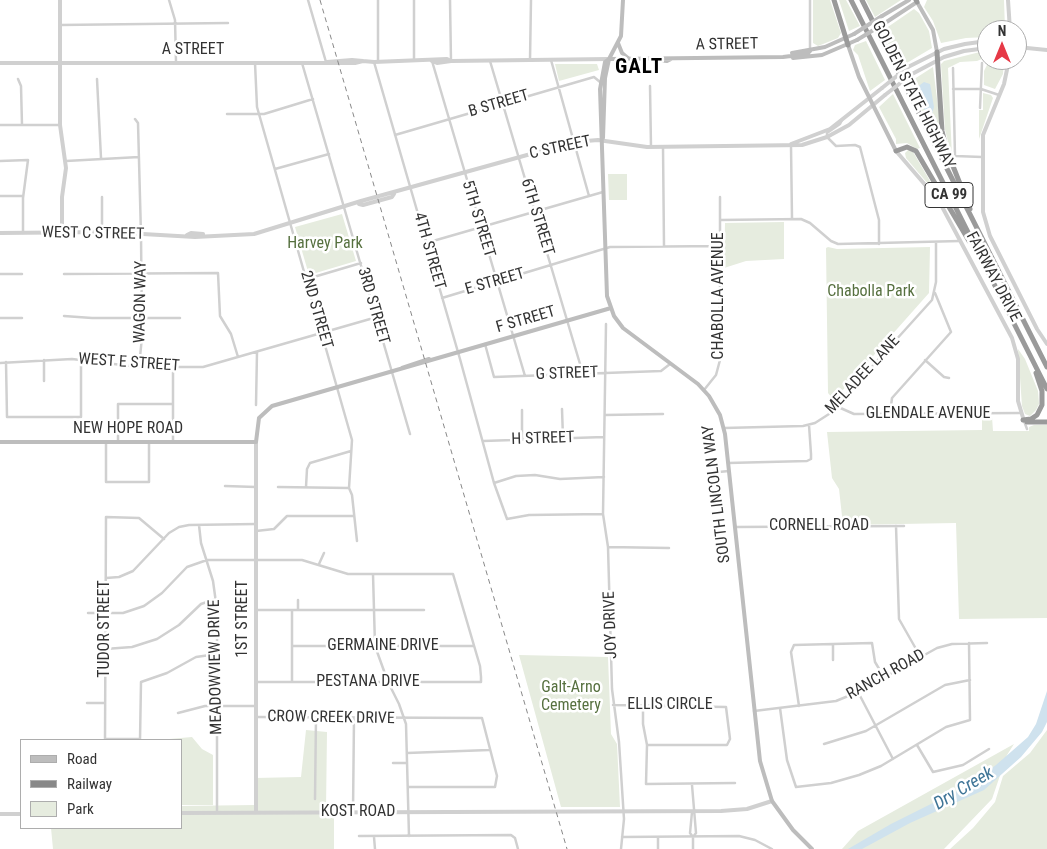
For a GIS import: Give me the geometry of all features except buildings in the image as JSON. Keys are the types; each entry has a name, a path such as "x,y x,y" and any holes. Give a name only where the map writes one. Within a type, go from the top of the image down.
{"highway":[{"path":"834,0 848,45"},
{"name":"GOLDEN STATE HIGHWAY","path":"851,0 1047,389"},
{"name":"GOLDEN STATE HIGHWAY","path":"862,0 1047,367"},
{"path":"937,52 942,124 947,151 980,235"},
{"path":"896,152 907,147 916,151 986,271"},
{"path":"1024,421 1037,415 1043,400 1029,353"},
{"path":"1024,421 1047,422"}],"main road":[{"path":"609,59 618,43 622,25 622,0"},
{"name":"A STREET","path":"783,57 810,51 846,38 909,0"},
{"path":"918,1 933,30 937,52"},
{"name":"A STREET","path":"609,59 792,58 817,56 848,45 918,1"},
{"path":"618,43 622,53 629,59"},
{"name":"FAIRWAY DRIVE","path":"848,45 858,77 896,152"},
{"name":"SOUTH LINCOLN WAY","path":"609,59 605,62 601,82 607,289 611,308 628,334 704,390 717,408 724,428 760,761 772,800 790,826 812,849"},
{"name":"SOUTH LINCOLN WAY","path":"603,140 605,78 609,59"},
{"name":"F STREET","path":"256,426 261,414 269,408 611,308"},
{"name":"1ST STREET","path":"256,426 256,442"},
{"name":"NEW HOPE ROAD","path":"0,442 256,442"}],"street":[{"path":"60,0 60,125 65,161 62,232"},
{"path":"169,0 176,24 176,62"},
{"path":"308,0 326,62"},
{"name":"4TH STREET","path":"378,0 376,62 410,189 494,483 507,519 528,515 603,514"},
{"path":"414,0 414,61"},
{"path":"450,0 451,61"},
{"path":"530,60 531,0"},
{"path":"810,0 810,51"},
{"path":"1008,0 1009,20"},
{"path":"60,24 228,23"},
{"name":"C STREET","path":"791,144 830,129 908,68 937,52 977,42"},
{"path":"1027,48 1047,50"},
{"name":"C STREET","path":"187,235 197,232 206,235 248,235 574,142 603,140 651,147 791,144 802,146 827,137 848,125 912,74 937,59 977,49"},
{"name":"A STREET","path":"0,63 302,63 339,60 376,62 447,59 451,61 609,59"},
{"path":"551,60 589,196"},
{"name":"5TH STREET","path":"432,61 524,376"},
{"name":"6TH STREET","path":"490,61 583,374"},
{"name":"2ND STREET","path":"255,63 255,96 259,114 352,440 351,451"},
{"name":"3RD STREET","path":"302,63 410,434"},
{"path":"953,68 955,156 982,157"},
{"path":"980,108 982,70"},
{"path":"1008,70 984,130 982,157 983,212 987,230 1037,329 1047,344"},
{"name":"B STREET","path":"395,135 594,77 601,82"},
{"path":"18,79 21,86 22,125"},
{"path":"97,79 101,158"},
{"path":"650,86 651,147"},
{"path":"953,89 981,89 999,95"},
{"path":"227,114 259,114 313,99"},
{"name":"WAGON WAY","path":"135,119 138,123 142,274 139,367"},
{"path":"842,120 840,124 827,133 827,137 836,146 856,145 860,147 879,220 879,244"},
{"path":"0,125 60,125"},
{"path":"791,144 792,218"},
{"path":"663,147 664,246"},
{"name":"FAIRWAY DRIVE","path":"896,152 932,191 1014,345 1018,359 1018,394 1021,413 1027,429"},
{"path":"275,169 329,154"},
{"path":"65,161 101,158 139,158"},
{"path":"0,161 28,160 23,196 23,233"},
{"path":"426,243 605,192"},
{"path":"0,196 23,196"},
{"path":"102,197 102,232"},
{"name":"CHABOLLA AVENUE","path":"704,390 716,375 720,360 720,197"},
{"path":"720,220 792,218 806,220 835,243 879,244 960,241"},
{"name":"WEST C STREET","path":"0,233 102,232 141,235 187,235"},
{"path":"890,414 892,398 951,332 935,293 936,243"},
{"name":"E STREET","path":"442,298 610,247 720,246"},
{"path":"307,279 361,263"},
{"path":"64,274 218,273 220,316 231,334 238,357"},
{"path":"0,274 22,274"},
{"name":"MELADEE LANE","path":"724,428 809,425 825,418 929,304 935,293"},
{"path":"64,316 180,318"},
{"path":"256,405 257,352 377,317"},
{"path":"0,318 22,318"},
{"name":"JOY DRIVE","path":"606,324 607,373 604,415 603,514 608,547 613,705 620,742 623,813 621,849"},
{"name":"G STREET","path":"486,344 494,377 661,372 670,364"},
{"name":"WEST E STREET","path":"0,363 81,360 139,367 203,367 257,352"},
{"path":"44,360 44,381"},
{"path":"6,362 6,417 81,417 81,360"},
{"path":"925,360 944,377 950,378"},
{"path":"173,368 173,442"},
{"path":"118,442 118,404 173,404"},
{"name":"GLENDALE AVENUE","path":"836,406 851,414 1021,413"},
{"path":"562,409 562,438"},
{"path":"522,410 522,439"},
{"path":"604,415 663,414"},
{"path":"728,463 807,461 811,459 812,454 809,425"},
{"name":"H STREET","path":"483,441 604,437"},
{"path":"106,442 106,482 149,482 149,442"},
{"name":"1ST STREET","path":"256,442 256,812"},
{"path":"306,487 306,469 310,463 351,451 349,488 352,495 357,541"},
{"path":"708,473 729,470"},
{"path":"494,483 529,475 560,479 604,478"},
{"path":"225,486 256,487"},
{"path":"278,487 349,488"},
{"path":"256,531 274,529 287,516 354,516"},
{"name":"TUDOR STREET","path":"105,739 106,517 139,518 164,539"},
{"path":"106,578 119,577 133,570 179,527 256,524"},
{"name":"MEADOWVIEW DRIVE","path":"199,525 201,543 216,599 217,812"},
{"name":"CORNELL ROAD","path":"735,526 904,526"},
{"path":"896,526 899,619 920,656"},
{"path":"608,547 669,548"},
{"path":"319,564 324,552"},
{"path":"88,613 123,613 144,606 162,593 187,566 207,560 302,560 319,564 341,574 454,574 474,646"},
{"path":"373,574 375,646 388,682 405,719 409,836"},
{"path":"105,649 132,647 156,639 179,625 201,604 216,599"},
{"path":"298,600 298,610"},
{"path":"256,610 424,610"},
{"path":"292,610 292,682"},
{"path":"799,707 792,646 872,643 875,662 884,677"},
{"path":"780,708 787,760 796,787 848,779 893,759 946,727 970,720 969,643"},
{"name":"RANCH ROAD","path":"754,711 828,703 858,692 920,656 945,645 987,643"},
{"path":"833,644 833,660"},
{"name":"GERMAINE DRIVE","path":"292,646 474,646"},
{"name":"PESTANA DRIVE","path":"256,682 481,682 480,666 474,646"},
{"path":"140,739 141,682 167,673 196,657 217,654"},
{"path":"824,744 851,737 876,726 945,684 970,680"},
{"path":"858,692 893,759"},
{"path":"87,703 105,703"},
{"name":"ELLIS CIRCLE","path":"613,705 724,705 726,708 730,739 727,745 647,745"},
{"path":"643,705 643,724 647,745 646,784 735,783"},
{"path":"178,714 198,707 256,706"},
{"name":"CROW CREEK DRIVE","path":"256,717 482,718 489,750"},
{"path":"315,799 316,717"},
{"path":"354,718 354,812"},
{"path":"917,744 933,772 963,765 989,749"},
{"path":"407,752 489,750 497,776 495,787 408,787"},
{"path":"393,763 407,764"},
{"path":"692,784 690,833 693,836"},
{"name":"KOST ROAD","path":"182,813 571,811 623,813 737,811 772,800"},
{"path":"692,811 695,816 696,833 693,836 693,849"},
{"path":"0,814 20,814"},
{"path":"359,836 511,836 515,838 518,849"},
{"path":"622,837 693,836 748,838 762,842 772,849"},
{"path":"374,837 374,849"},
{"path":"658,837 658,849"}],"green space":[{"path":"813,0 830,0 841,33 838,38 818,46 813,43"},
{"path":"839,0 846,0 860,26 849,31"},
{"path":"866,0 901,0 875,17"},
{"path":"927,0 1004,0 1005,20 977,20 977,37 941,43 933,21 924,7"},
{"path":"914,9 919,13 929,31 932,48 900,67 882,31"},
{"path":"866,41 885,80 870,91 858,55 853,50 855,45"},
{"path":"977,53 977,61 960,62 948,68 952,157 945,130 941,64 944,61"},
{"path":"555,64 597,64 599,70 559,81"},
{"path":"933,67 943,146 940,148 908,83"},
{"path":"1003,70 995,89 984,85 984,71"},
{"path":"983,93 991,95 993,98 979,139 979,110 983,110"},
{"path":"893,94 920,148 917,149 907,143 896,144 896,139 879,107"},
{"path":"908,150 913,152 940,198 906,158 905,153"},
{"path":"608,174 627,174 627,200 609,200"},
{"name":"Harvey Park","path":"342,214 356,261 309,275 295,227"},
{"path":"784,222 784,259 746,261 724,268 725,223"},
{"name":"Chabolla Park","path":"930,247 929,293 834,400 828,393 826,248 837,249"},
{"path":"1018,349 1025,359 1038,391 1039,404 1030,416 1025,414 1022,406"},
{"path":"982,416 992,417 993,431 1029,431 1029,427 1034,425 1047,425 1047,618 959,619 956,523 843,525 839,489 832,478 827,432 982,430"},
{"name":"Galt-Arno Cemetery","path":"519,655 608,657 611,734 617,744 620,807 561,807"},
{"path":"306,730 327,732 326,809 334,809 334,849 53,849 51,829 182,829 182,806 255,805 255,778 301,777"},
{"path":"1047,730 1047,849 950,849 973,828 995,802 1003,776 1030,753"},
{"path":"192,737 202,749 213,755 213,805 182,805 182,739 169,739"},
{"path":"1014,744 1007,755 992,799 944,849 842,849 858,831"}],"water":[{"path":"924,82 930,84 934,107 932,114 926,112 915,92 916,88"},
{"name":"Dry Creek","path":"1047,691 1047,722 1042,732 1021,757 984,790 910,823 862,849 848,849 891,824 969,785 996,765 1028,737 1036,724"}],"railway":[{"path":"320,0 567,849"}],"district":[{"name":"GALT","path":"639,68"}]}
